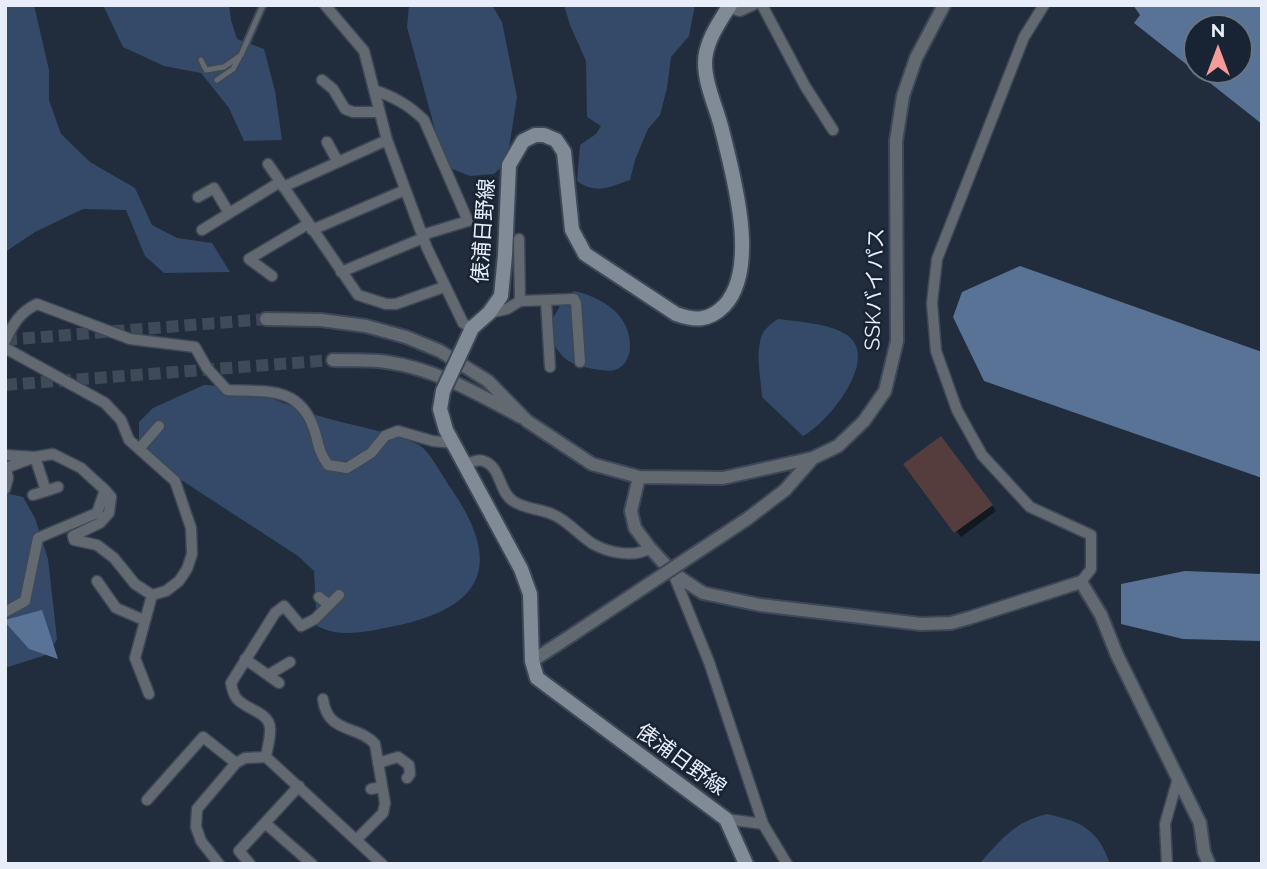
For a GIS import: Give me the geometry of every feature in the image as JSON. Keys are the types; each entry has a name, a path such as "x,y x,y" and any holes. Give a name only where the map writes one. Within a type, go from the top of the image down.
{"main road":[{"name":"俵浦日野線","path":"729,6 706,51 705,66 738,208 743,254 736,284 728,302 715,315 702,320 689,319 676,314 585,254 572,230 564,152 556,140 536,135 523,141 509,165 501,296 470,333 443,391 441,418 521,569 530,594 532,661 537,678 726,819 746,864"}],"street":[{"path":"325,5 364,51 387,140 405,190 444,287 470,333"},
{"path":"729,6 740,11 752,5"},
{"path":"762,5 805,86 833,130"},
{"name":"SSKバイパス","path":"266,320 333,321 366,326 406,337 440,351 488,381 527,421 592,464 639,477 723,478 813,458 838,446 864,421 885,391 897,341 896,141 904,96 916,58 944,5"},
{"path":"639,477 632,511 635,528 673,573 703,593 760,605 921,624 951,623 1082,582 1091,569 1091,535 1030,507 982,455 957,410 936,351 932,303 937,259 1024,37 1044,5"},
{"path":"322,80 333,89 345,109 353,112 379,112"},
{"path":"341,272 468,221 424,120 393,97 374,90"},
{"path":"202,230 282,185 387,140"},
{"path":"327,142 338,162"},
{"path":"268,164 358,295 386,304 396,304 444,287"},
{"path":"198,197 214,188 229,213"},
{"path":"272,276 248,259 310,227 405,190"},
{"path":"519,239 520,301"},
{"path":"489,313 507,309 520,301 574,299 580,362"},
{"path":"546,300 550,367"},
{"path":"5,341 14,323 26,309 37,304 130,339 195,347 206,368 227,390 286,394 298,402 314,428 319,453 328,465 347,468 354,465 371,453 385,436 398,431 453,443"},
{"path":"5,348 105,403 121,420 129,440 175,481 191,528 192,554 187,569 179,581 166,591 152,595 135,584 114,558 97,545 74,540 73,536 100,523 109,513 111,497 81,468 53,454 35,457 6,468 8,478 5,489"},
{"path":"333,360 385,361 421,369 469,389 527,421"},
{"path":"139,449 159,426"},
{"path":"5,455 35,457"},
{"path":"35,457 46,491"},
{"path":"532,661 747,519 785,490 813,458"},
{"path":"465,465 476,460 486,462 494,470 503,492 514,502 553,514 594,544 618,553 641,554 650,548"},
{"path":"33,495 58,487"},
{"path":"5,612 24,601 38,538 97,513 105,490"},
{"path":"673,573 709,663 763,824 787,864"},
{"path":"97,581 116,608 145,620"},
{"path":"1082,582 1101,615 1117,655 1199,823 1209,864"},
{"path":"149,694 135,658 152,595"},
{"path":"265,757 271,730 269,723 266,717 247,708 235,696 231,683 275,613 285,606 302,626 315,619 339,595"},
{"path":"319,597 329,605"},
{"path":"244,659 279,683"},
{"path":"268,675 290,663"},
{"path":"323,699 329,716 343,729 370,738 375,744 385,803 383,813 356,840"},
{"path":"147,800 203,737 236,763"},
{"path":"219,864 201,841 195,820 197,809 236,763 246,758 265,757 382,864"},
{"path":"378,763 398,757 409,765 410,774 407,778"},
{"path":"1167,864 1165,824 1178,778"},
{"path":"250,864 239,851 299,786"},
{"path":"371,789 382,787"},
{"path":"726,819 763,824"},
{"path":"265,823 312,864"}],"lane":[{"path":"217,80 233,69 263,5"},
{"path":"201,60 206,71 223,67 241,55"}],"shaded area":[{"path":"5,5 34,5 49,70 49,100 61,134 90,162 135,188 152,225 177,238 212,243 230,272 164,273 145,256 126,210 83,209 35,232 5,252"},
{"path":"103,5 229,5 237,39 264,49 275,91 282,140 244,141 229,108 201,73 164,66 123,47"},
{"path":"409,5 492,5 502,22 517,97 507,161 494,174 470,176 445,166 407,27"},
{"path":"564,5 695,5 689,36 671,57 660,115 648,129 630,180 609,187 591,188 577,181 580,145 596,134 601,126 587,117 586,61"},
{"path":"1133,5 1262,6 1262,124 1211,84 1253,84 1253,14 1183,14 1183,62 1134,23 1140,15"},
{"path":"1020,266 1262,352 1262,478 984,381 953,317 962,292"},
{"path":"574,291 595,298 613,309 626,326 630,349 627,360 619,368 607,371 580,366 560,354 548,327 564,299"},
{"path":"778,319 832,328 847,335 856,346 858,359 847,390 825,419 803,436 762,397 760,342 765,330"},
{"path":"204,385 255,393 316,415 394,436 423,448 467,514 477,538 480,559 476,578 466,594 449,607 426,618 395,626 346,633 317,626 314,571 298,556 175,476 139,441 139,422 153,408"},
{"path":"5,493 23,497 35,518 48,559 57,639 49,654 5,668"},
{"path":"1185,571 1262,574 1262,641 1183,639 1121,624 1121,584"},
{"path":"42,610 58,659 29,649 5,622"},
{"path":"1047,814 1070,820 1087,829 1100,843 1110,864 979,864 1017,827"}],"building":[{"path":"941,436 993,505 954,533 903,464"}],"tunnel":[{"path":"5,340 266,319"},
{"path":"5,385 333,360"}]}
